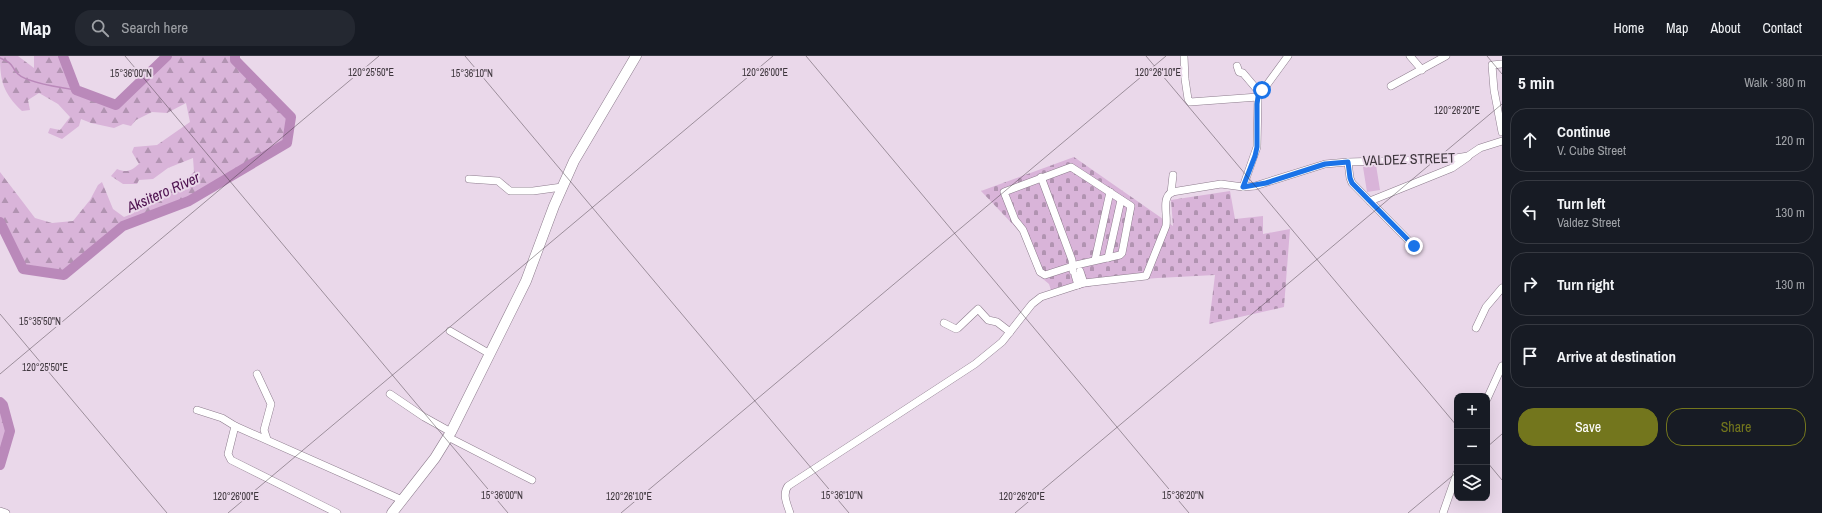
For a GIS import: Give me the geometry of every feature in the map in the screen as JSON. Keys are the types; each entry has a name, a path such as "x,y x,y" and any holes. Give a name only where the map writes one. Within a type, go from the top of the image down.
{"street":[{"path":"392,513 435,458 449,435 526,281 562,188 579,152 636,56"},
{"path":"1184,56 1185,79 1188,99 1190,102 1259,95"},
{"path":"1243,187 1257,147 1259,95 1288,56"},
{"path":"1410,56 1422,70"},
{"path":"1391,86 1446,56"},
{"path":"1492,56 1492,64 1498,90 1502,132"},
{"path":"1492,64 1502,64"},
{"path":"1237,66 1239,72 1244,73 1259,95"},
{"name":"VALDEZ STREET","path":"1171,193 1221,184 1243,187 1266,183 1325,164 1450,159 1468,156 1480,148 1502,141"},
{"path":"1370,200 1452,168 1468,156"},
{"path":"1348,162 1350,178 1414,246"},
{"path":"1072,167 1110,192 1132,207 1121,254 1095,260 1075,268 1045,275 1040,272 1023,230 1015,220 1004,193 1005,191 1072,167"},
{"path":"790,513 785,496 788,486 975,364 1002,342 1032,304 1041,297 1081,284 1146,276 1166,226 1166,198 1171,193 1173,175"},
{"path":"1041,177 1081,284"},
{"path":"469,179 498,181 510,191 532,191 562,188"},
{"path":"1095,260 1110,192"},
{"path":"1108,258 1121,200"},
{"path":"1476,328 1486,307 1502,288"},
{"path":"944,323 958,328 978,309 988,320 997,322 1010,332"},
{"path":"450,331 490,354"},
{"path":"1490,393 1502,366"},
{"path":"256,374 271,404 264,430 267,440"},
{"path":"390,394 449,435 532,480"},
{"path":"197,410 222,418 235,426 402,500"},
{"path":"235,426 228,454 231,460 337,513"},
{"path":"1443,513 1454,482"},
{"path":"0,511 6,513"}],"green space":[{"path":"0,56 18,56 34,68 34,56 63,56 76,90 116,105 167,56 235,56 291,117 287,143 189,201 123,226 64,275 23,269 0,222 0,172 35,218 52,223 73,221 90,200 98,185 102,182 113,209 124,217 134,213 140,202 176,187 194,172 193,158 168,168 153,179 139,180 137,184 123,184 111,176 117,169 129,171 139,164 132,152 134,147 157,145 190,122 186,103 167,113 152,112 136,120 131,126 123,124 114,128 91,123 81,119 79,126 62,139 48,133 50,128 60,130 70,117 58,104 39,93 28,100 30,110 22,111 11,98 4,86 1,73"},
{"path":"1074,157 1173,226 1171,200 1230,191 1235,219 1263,216 1263,234 1290,229 1284,307 1209,324 1215,275 1158,278 1101,284 1064,293 1062,286 1051,290 1049,284 1037,274 1021,233 981,191"},
{"path":"1376,165 1380,190 1367,192 1363,167"},
{"path":"0,402 3,405 10,431 0,462"}],"waterway":[{"name":"Aksitero River","path":"63,56 76,90 116,105 167,56"},
{"name":"Aksitero River","path":"0,222 23,269 64,275 123,226 189,201 287,143 291,117 235,60 235,56"},
{"path":"0,58 10,64 18,74 29,80 46,85 76,90"},
{"name":"Aksitero River","path":"0,402 3,405 10,431 0,465"}],"route":[{"path":"1262,90 1258,97 1257,104 1257,147 1243,187 1266,183 1325,164 1348,162 1352,183 1414,246"}]}
